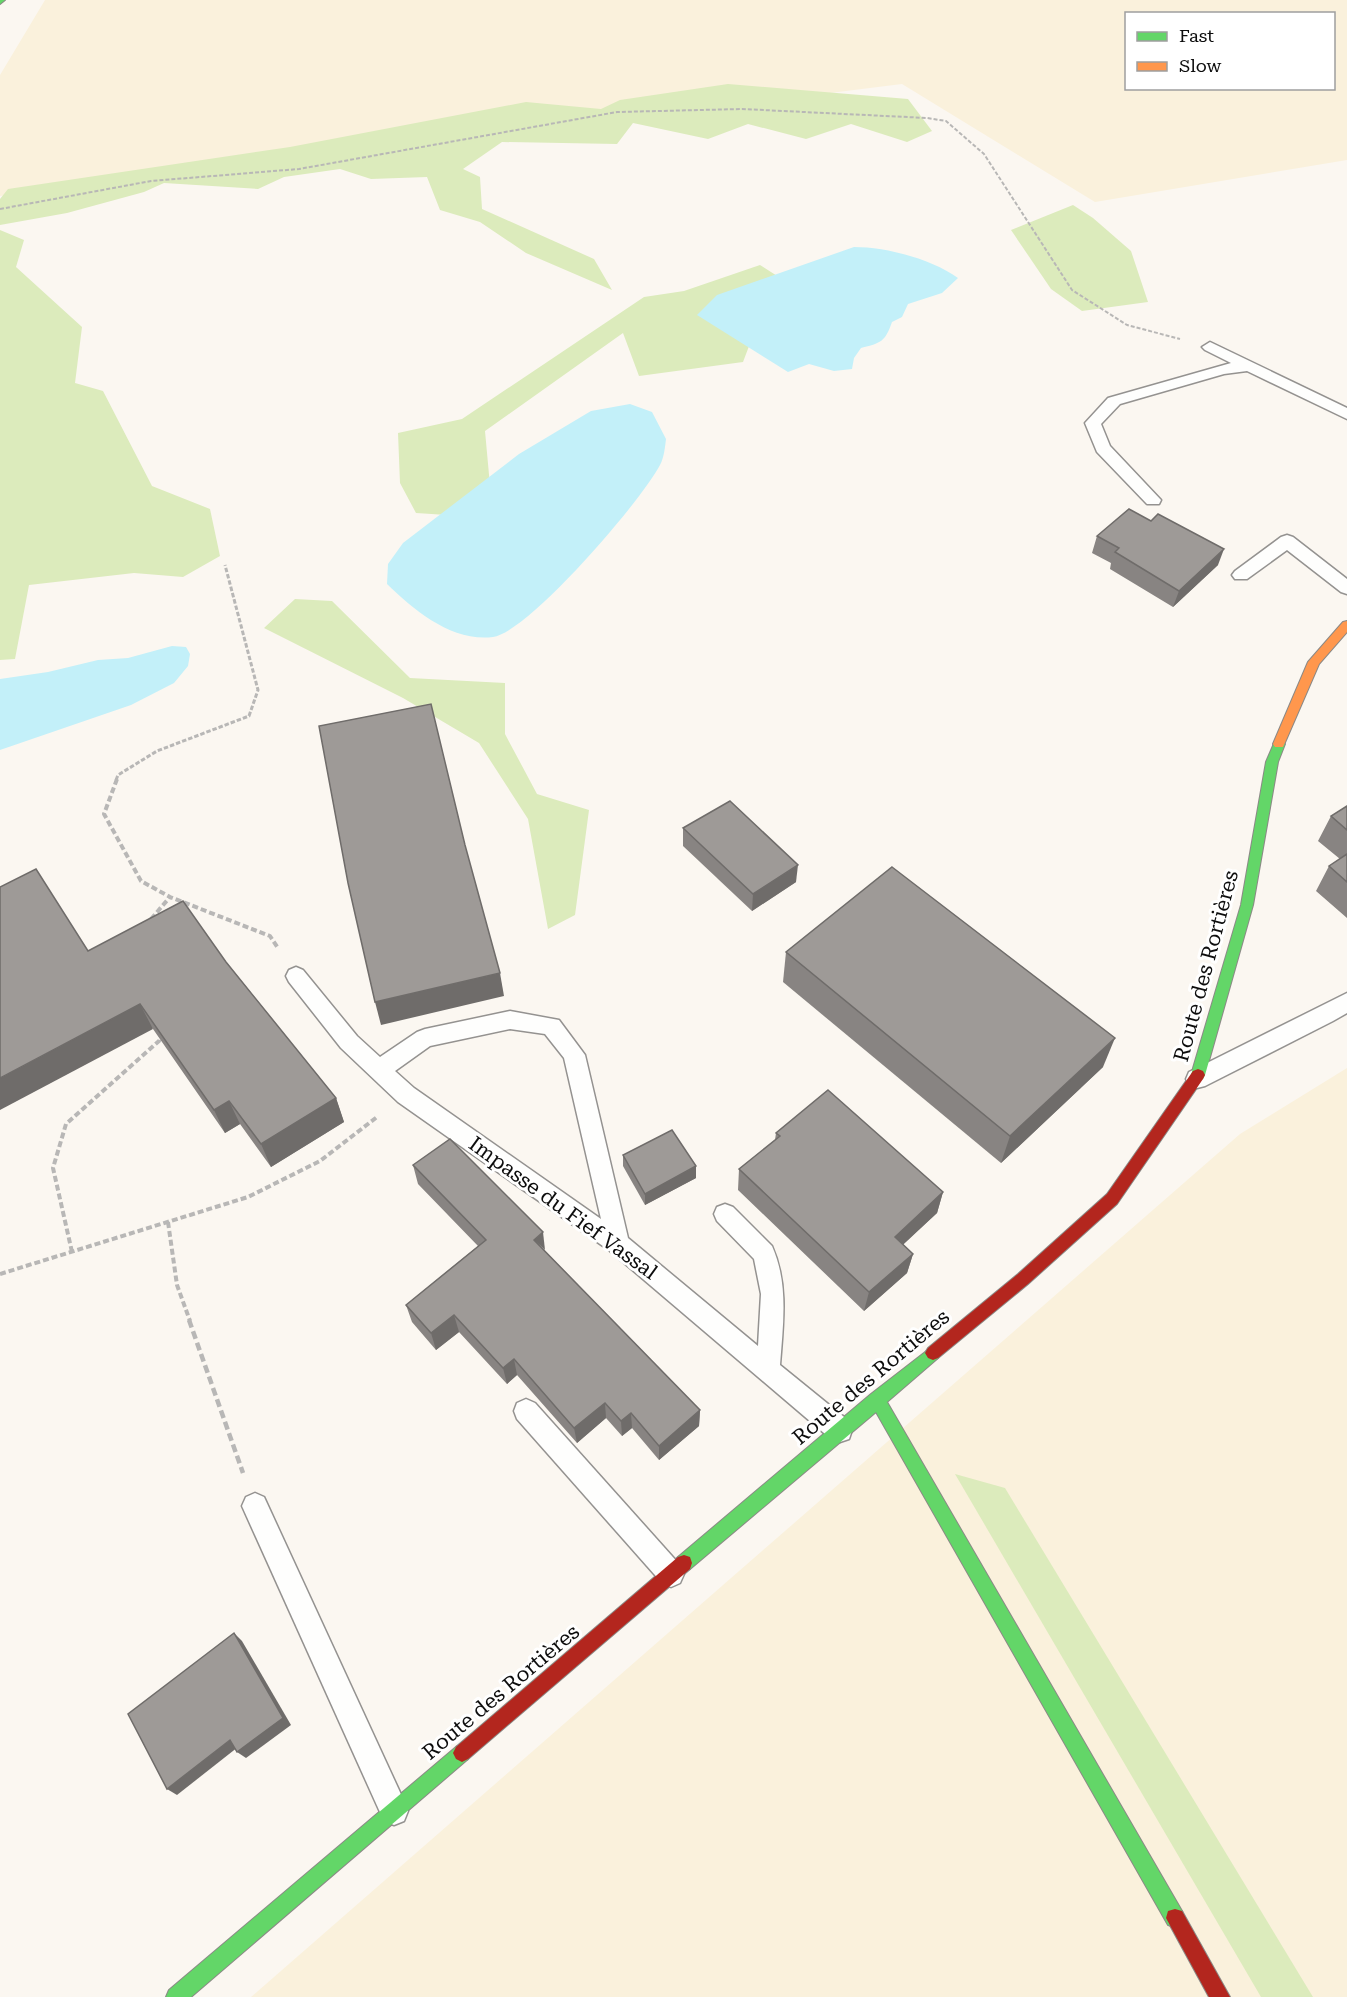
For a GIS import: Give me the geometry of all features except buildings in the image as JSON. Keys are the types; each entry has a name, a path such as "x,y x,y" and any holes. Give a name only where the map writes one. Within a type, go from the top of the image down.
{"street":[{"name":"Route des Rortières","path":"176,1997 840,1430 1023,1279 1112,1199 1197,1079 1247,905 1272,762 1314,662 1347,624"},
{"path":"877,1399 1220,1997"}],"lane":[{"path":"1210,347 1347,414"},
{"path":"1153,500 1103,448 1093,423 1114,401 1223,369 1251,366"},
{"path":"1241,575 1287,541 1347,588"},
{"name":"Impasse du Fief Vassal","path":"296,976 349,1042 406,1095 618,1244 840,1430"},
{"path":"1197,1079 1326,1015 1347,1002"},
{"path":"378,1070 425,1038 510,1020 551,1026 574,1055 618,1244"},
{"path":"725,1214 764,1254 773,1294 768,1370"},
{"path":"526,1411 671,1574"},
{"path":"255,1506 394,1811"}],"path":[{"path":"0,209 150,181 299,169 618,112 742,109 927,118 946,121 984,154 1072,290 1128,326 1210,347"},
{"path":"225,565 258,690 249,716 157,751 118,775 104,814 141,881 170,897 270,936 296,976"},
{"path":"149,921 170,897"},
{"path":"72,1252 53,1168 66,1124 159,1041 162,1031"},
{"path":"0,1274 248,1197 320,1161 406,1095"},
{"path":"168,1222 177,1286 255,1506"}],"shaded area":[{"path":"45,0 1347,0 1347,160 1095,202 902,84 0,196 0,75"},
{"path":"1347,1068 1347,1997 251,1997 1240,1134"}],"green space":[{"path":"728,84 908,99 932,131 907,142 851,124 806,139 748,124 708,139 633,123 617,144 502,142 463,169 480,177 482,209 594,259 612,290 526,253 480,222 440,210 427,177 371,179 340,169 284,177 258,189 164,183 144,192 67,213 0,225 0,199 8,189 290,147 526,102 601,109 620,100"},
{"path":"1073,205 1093,218 1131,251 1148,302 1082,311 1051,289 1011,230"},
{"path":"0,230 24,240 16,267 82,327 75,383 103,391 152,486 210,509 220,556 183,577 134,573 29,585 15,659 0,660"},
{"path":"760,265 785,281 754,333 743,362 639,376 623,333 485,431 493,518 416,513 400,483 398,433 462,419 644,297 684,291"},
{"path":"295,599 332,601 410,678 505,683 505,734 537,794 589,810 575,915 548,929 528,819 479,743 403,698 264,628"},
{"path":"955,1474 1005,1488 1313,1997 1261,1997"}],"water":[{"path":"854,247 880,249 908,255 935,265 958,278 942,293 908,304 902,317 892,322 881,341 861,348 854,358 852,369 834,371 809,364 788,372 697,315 717,295"},
{"path":"630,404 652,412 666,439 660,465 631,506 583,562 557,590 510,630 493,637 478,637 449,630 422,614 387,584 388,564 403,543 519,454 591,411"},
{"path":"172,646 186,647 190,654 188,666 174,683 131,705 0,750 0,679 48,672 98,660 128,658"}],"traffic: fast":[{"path":"1198,1075 1247,905 1272,762 1279,744"},
{"path":"684,1563 933,1353"},
{"path":"877,1399 1175,1918"},
{"path":"176,1997 462,1753"}],"traffic: slow":[{"path":"1279,744 1314,662 1347,625"}],"traffic: jam":[{"path":"933,1353 1023,1279 1112,1199 1198,1075"},
{"path":"462,1753 684,1563"},
{"path":"1175,1918 1220,1997"}]}
